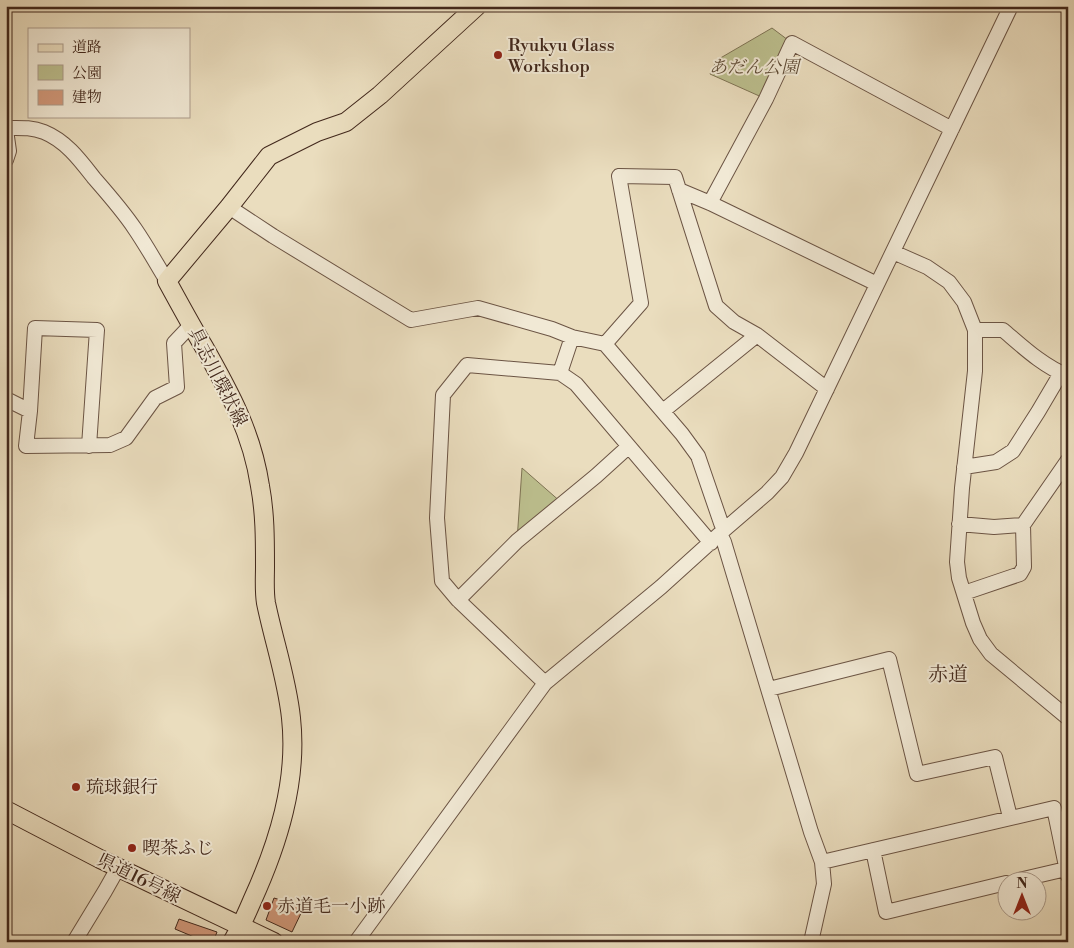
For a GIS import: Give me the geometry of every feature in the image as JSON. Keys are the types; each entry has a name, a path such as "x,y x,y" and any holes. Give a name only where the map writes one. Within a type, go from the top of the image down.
{"main road":[{"path":"167,280 229,207 269,156 317,132 346,122 380,95 477,6"},
{"name":"具志川環状線","path":"167,280 228,391 248,436 263,506 265,528 265,601 292,720 292,750 288,790 276,841 266,871 236,934"},
{"name":"県道16号線","path":"6,810 118,868 236,934 274,942"}],"street":[{"path":"356,942 545,684 661,588 767,493 782,477 796,453 1011,6"},
{"path":"710,203 766,99 792,44 952,130"},
{"path":"6,160 8,151 6,129 27,128 44,132 57,139 78,158 122,210 167,280"},
{"path":"605,344 642,303 619,176 675,177 716,306 734,322 757,335 827,389"},
{"path":"678,190 710,203 877,284"},
{"path":"229,207 272,236 411,320 478,308 552,329 572,337 605,344 663,411 698,456 718,536"},
{"path":"893,252 927,267 949,282 964,302 975,330 975,371 956,562 973,623 980,639 991,654 1068,718"},
{"path":"89,446 98,330 35,328 26,446 89,446 110,445 126,438 155,398 177,387 174,343 191,325"},
{"path":"964,467 996,462 1013,451 1064,374 1032,355 1003,330 975,330"},
{"path":"663,411 757,335"},
{"path":"560,373 572,337"},
{"path":"545,684 458,600 442,581 437,518 443,395 467,365 560,373 576,384 628,447 724,542 811,832 822,862 824,884 811,942"},
{"path":"6,399 30,412"},
{"path":"458,600 517,541 628,447"},
{"path":"964,593 1020,574 1024,567 1023,525 1068,460"},
{"path":"959,524 994,527 1023,525"},
{"path":"769,689 889,658 917,774 995,757 1010,817"},
{"path":"822,862 1054,808 1067,873 1046,876"},
{"path":"873,850 886,912 996,886"},
{"path":"74,942 118,868"}],"green space":[{"name":"あだん公園","path":"772,28 792,43 766,99 710,74 717,60"},
{"path":"522,468 562,503 517,541"}],"building":[{"path":"274,898 304,907 292,932 266,920"},
{"path":"179,919 217,932 213,942 206,942 175,929"}],"place":[{"name":"Ryukyu Glass Workshop","path":"498,55"},
{"name":"琉球銀行","path":"76,787"},
{"name":"喫茶ふじ","path":"132,848"},
{"name":"赤道毛一小跡","path":"267,906"}],"district":[{"name":"赤道","path":"948,674"}]}
